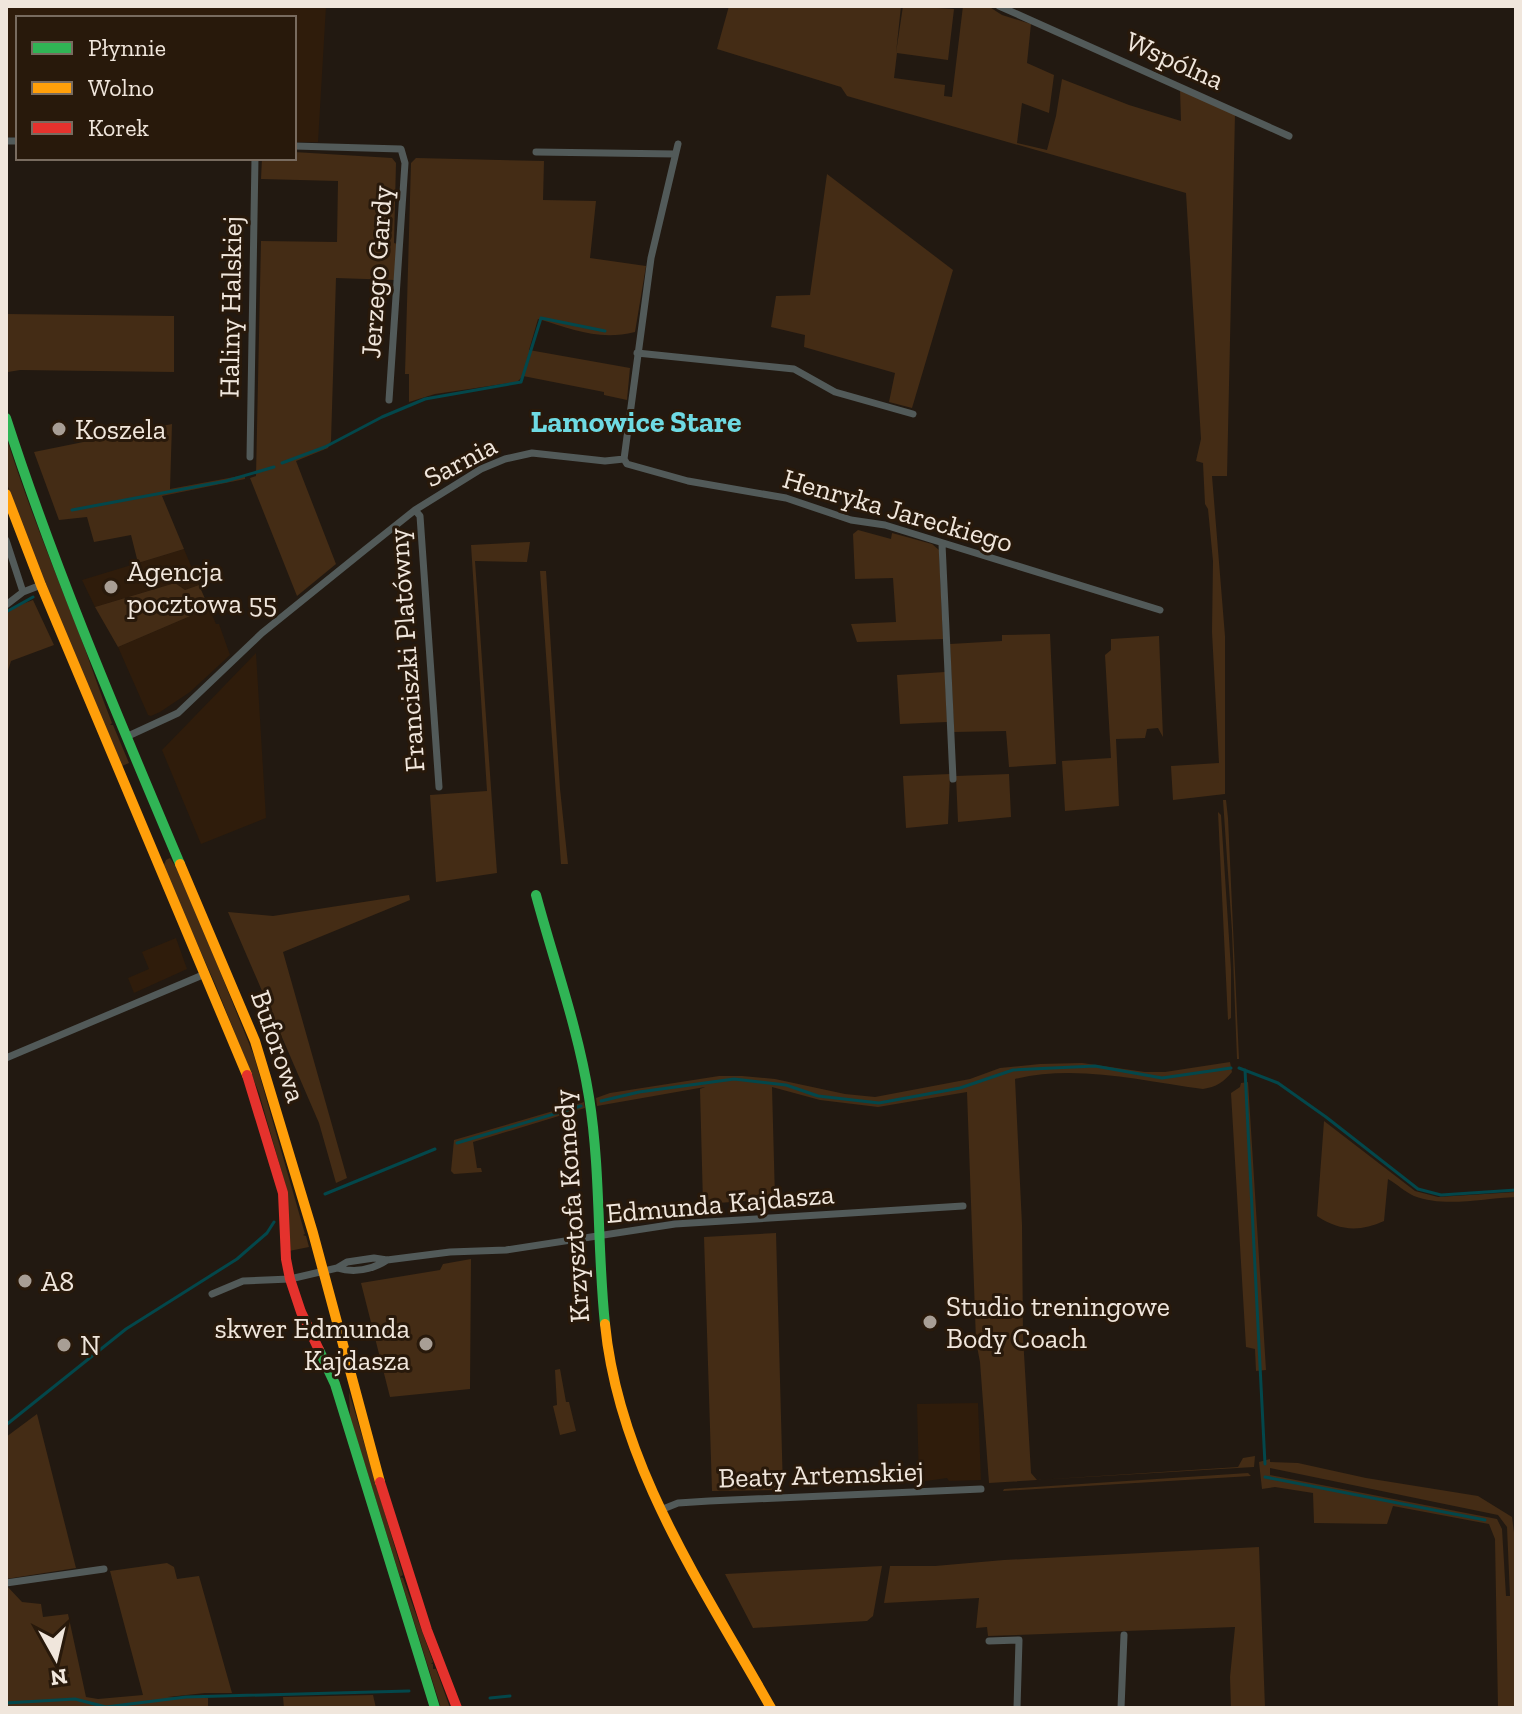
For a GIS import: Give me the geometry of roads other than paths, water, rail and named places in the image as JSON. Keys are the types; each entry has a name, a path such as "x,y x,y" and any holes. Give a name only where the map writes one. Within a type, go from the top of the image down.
{"street":[{"name":"Wspólna","path":"999,6 1289,136"},
{"path":"624,459 651,258 678,144"},
{"name":"Jerzego Gardy","path":"296,146 401,149 405,163 389,400"},
{"path":"536,152 675,154"},
{"name":"Haliny Halskiej","path":"250,457 255,160"},
{"path":"637,353 794,369 835,392 913,414"},
{"name":"Buforowa","path":"6,418 38,517 126,737 255,1041 323,1271 390,1518 457,1708"},
{"name":"Sarnia","path":"126,737 178,713 262,633 415,510 481,469 514,457 542,453 605,461 624,459"},
{"name":"Henryka Jareckiego","path":"624,459 627,464 688,481 773,495 851,520 885,525 1160,610"},
{"name":"Buforowa","path":"6,494 41,585 241,1055 279,1177 290,1279 309,1330 335,1384 435,1708"},
{"name":"Franciszki Platówny","path":"415,510 420,516 439,787"},
{"path":"6,540 23,592"},
{"path":"942,544 953,779"},
{"path":"6,605 23,592 41,585"},
{"name":"Krzysztofa Komedy","path":"536,895 591,1108 600,1294 609,1360 631,1440 663,1509 771,1708"},
{"path":"6,1058 205,974"},
{"name":"Edmunda Kajdasza","path":"212,1294 253,1279 290,1279 337,1268 349,1271 378,1266 387,1260 450,1252 506,1250 686,1223 963,1206"},
{"name":"Beaty Artemskiej","path":"663,1509 678,1503 709,1501 981,1489"},
{"path":"6,1583 104,1569"},
{"path":"1121,1708 1124,1635"},
{"path":"989,1641 1019,1640 1017,1708"}],"waterway":[{"path":"282,463 325,447 425,399 521,382 541,318 605,331"},
{"path":"72,510 226,481 274,467"},
{"path":"6,612 33,597"},
{"path":"601,1101 639,1092 734,1079 786,1085 818,1096 879,1103 960,1088 1013,1070 1095,1066 1162,1078 1231,1068"},
{"path":"1239,1068 1278,1083 1418,1189 1441,1195 1516,1190"},
{"path":"1245,1070 1265,1464"},
{"path":"457,1143 581,1106"},
{"path":"325,1194 435,1149"},
{"path":"6,1425 126,1329 237,1259 267,1233 274,1222"},
{"path":"1265,1477 1485,1520"},
{"path":"6,1703 75,1699 106,1707 186,1697 409,1691"},
{"path":"490,1698 510,1696"}],"place":[{"name":"Koszela","path":"59,429"},
{"name":"Agencja pocztowa 55","path":"111,587"},
{"name":"A8","path":"25,1281"},
{"name":"Studio treningowe Body Coach","path":"930,1322"},
{"name":"skwer Edmunda Kajdasza","path":"426,1344"},
{"name":"N","path":"64,1345"}],"district":[{"name":"Lamowice Stare","path":"636,422"}]}
